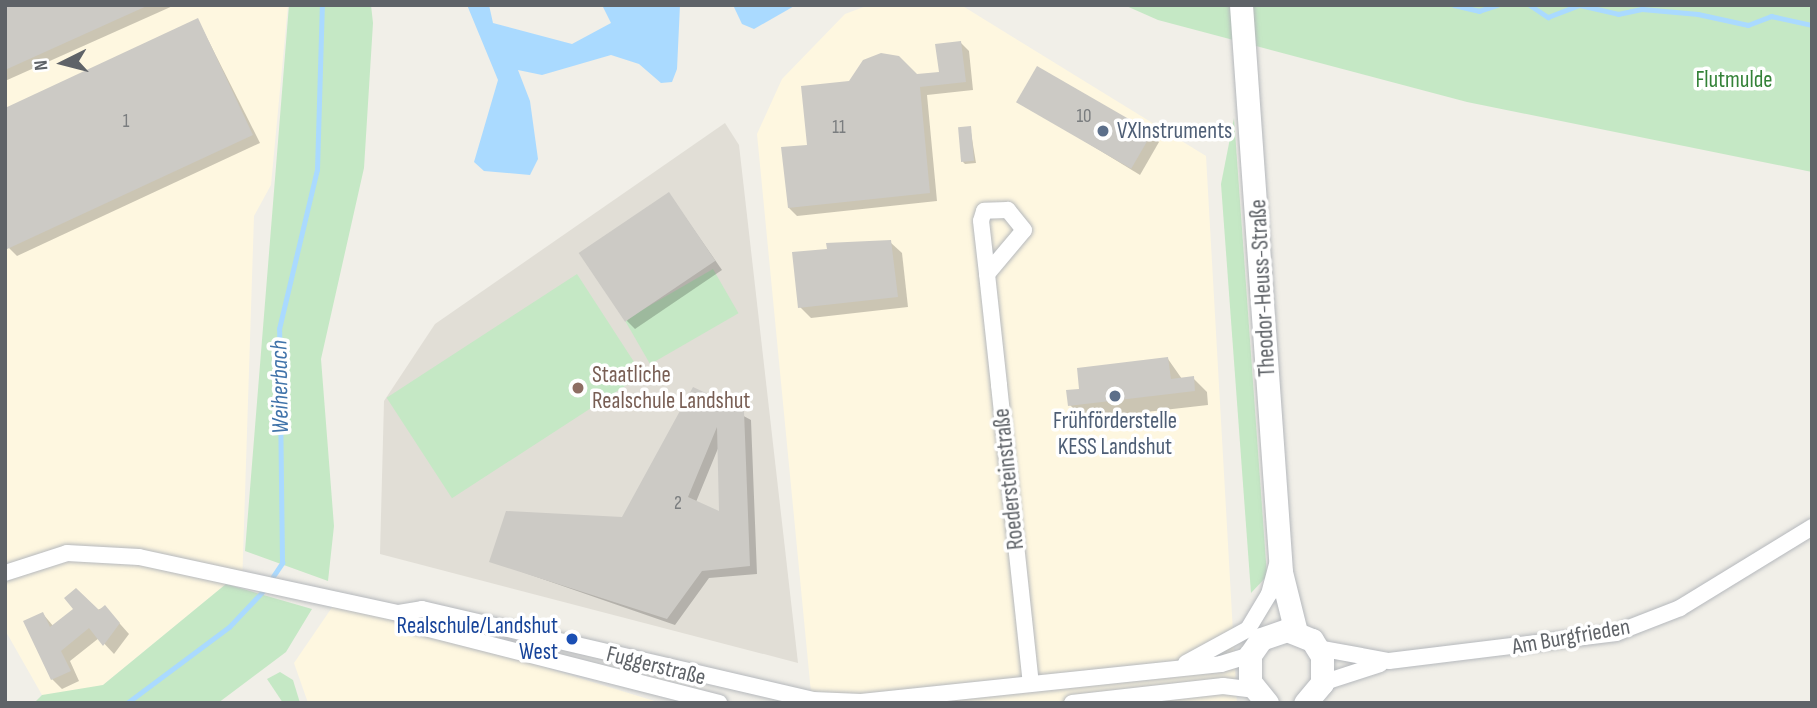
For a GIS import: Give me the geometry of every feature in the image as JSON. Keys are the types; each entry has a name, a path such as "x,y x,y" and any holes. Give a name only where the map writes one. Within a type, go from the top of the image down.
{"main road":[{"name":"Theodor-Heuss-Straße","path":"1241,5 1252,117 1280,564 1296,632"},
{"name":"Theodor-Heuss-Straße","path":"1269,634 1280,564"},
{"path":"1261,697 1250,655 1269,634 1296,632 1318,648 1322,683 1305,703"}],"street":[{"name":"Roedersteinstraße","path":"987,274 1031,684"},
{"name":"Am Burgfrieden","path":"1322,683 1389,661 1616,633 1680,608 1812,527"},
{"name":"Fuggerstraße","path":"5,573 67,553 139,557 226,573 399,612 422,609 751,690 835,702 1174,668 1250,655"},
{"path":"1174,668 1248,629 1269,594 1280,564"},
{"name":"Fuggerstraße","path":"399,612 417,626 719,703"},
{"name":"Am Burgfrieden","path":"1318,648 1389,661"},
{"path":"1072,703 1223,686 1261,697"}],"shaded area":[{"path":"5,5 288,5 271,185 254,216 242,587 226,584 103,685 60,697 42,695 5,630"},
{"path":"869,5 961,5 1206,156 1237,703 812,703 757,134 782,79 845,14"},
{"name":"Staatliche Realschule Landshut","path":"725,123 739,145 798,663 380,554 384,401 435,324"},
{"path":"335,603 661,703 308,703 294,663"}],"green space":[{"path":"289,5 371,5 373,23 364,168 321,359 334,526 328,581 245,551"},
{"name":"Flutmulde","path":"1124,5 1812,5 1812,172 1467,102 1158,20"},
{"path":"1234,118 1267,576 1251,593 1221,184"},
{"path":"713,269 738,313 650,364 625,320"},
{"path":"577,274 642,375 452,498 387,398"},
{"path":"226,584 312,609 286,652 218,703 34,703 42,695 103,685"},
{"path":"280,672 293,680 300,703 283,703 267,679"}],"water":[{"path":"467,5 489,5 493,23 572,44 611,23 602,5 680,5 677,69 672,82 661,83 639,64 611,55 542,75 518,70 530,101 538,159 530,175 484,171 474,162 498,80"},
{"path":"733,5 796,5 754,29 742,24"}],"building":[{"path":"5,5 149,5 5,70"},
{"path":"198,18 253,135 5,250 5,108"},
{"path":"961,41 966,82 920,87 930,193 788,208 781,147 807,145 801,86 849,81 863,60 881,53 899,56 917,74 939,72 935,44"},
{"path":"1037,66 1152,132 1131,169 1016,102"},
{"path":"971,126 974,161 961,162 958,127"},
{"path":"669,192 715,261 625,322 579,253"},
{"path":"891,240 898,297 798,308 792,252 827,249 826,243"},
{"path":"1168,357 1171,379 1194,376 1195,391 1068,406 1066,390 1079,389 1077,368"},
{"path":"693,387 744,411 750,566 702,571 667,619 489,562 506,511 622,517","holes":["717,427 719,511 688,497"]},
{"path":"76,588 99,610 105,605 120,623 103,646 89,628 61,651 71,671 51,680 23,621 43,612 50,627 73,609 64,598"}],"waterway":[{"name":"Weiherbach","path":"270,581 282,563 279,329 317,170 322,5"},
{"path":"1454,5 1479,11 1497,5"},
{"path":"1530,5 1548,17 1580,5 1618,14 1642,9 1698,14 1748,25 1771,16 1812,25"},
{"name":"Weiherbach","path":"127,703 229,627 266,588"}],"place":[{"name":"VXInstruments","path":"1103,131"},
{"name":"Staatliche Realschule Landshut","path":"578,388"},
{"name":"Frühförderstelle KESS Landshut","path":"1115,396"},
{"name":"Realschule/Landshut West","path":"572,639"}]}
